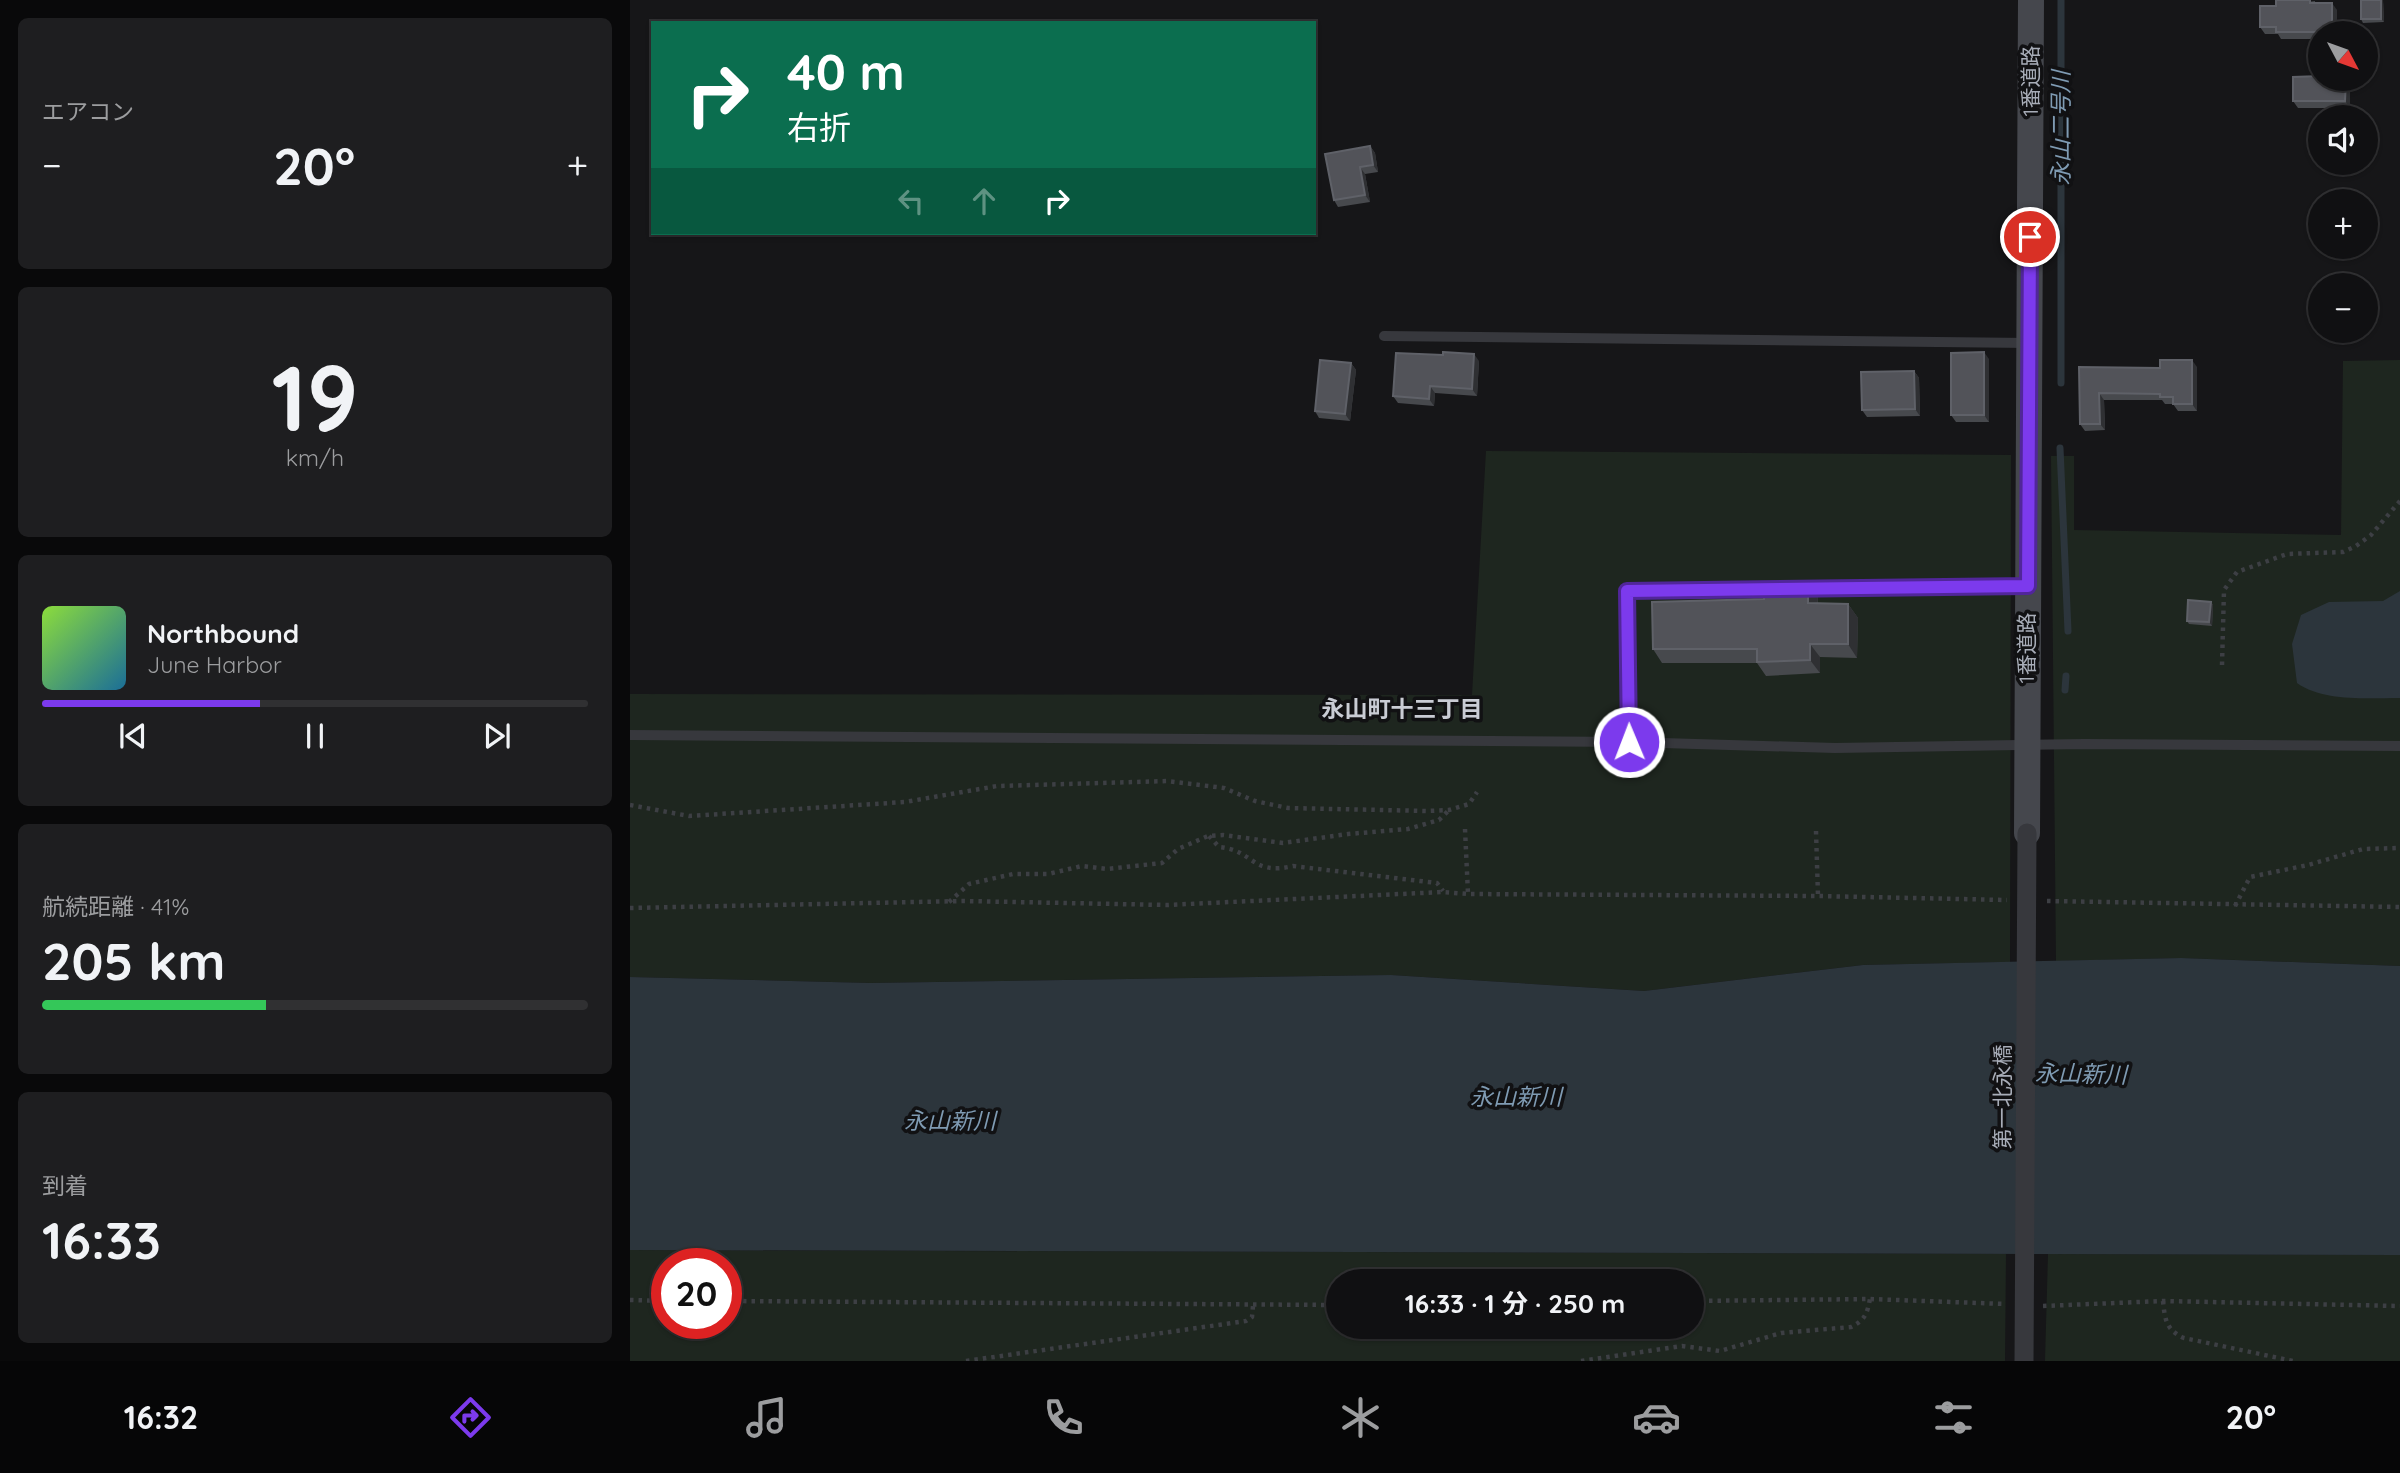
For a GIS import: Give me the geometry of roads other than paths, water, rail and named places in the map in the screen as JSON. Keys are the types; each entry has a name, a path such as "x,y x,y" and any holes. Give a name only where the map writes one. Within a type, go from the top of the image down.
{"street":[{"name":"1番道路","path":"2027,834 2031,0"},
{"name":"第一北永橋","path":"2025,1361 2027,834"}],"lane":[{"path":"1384,335 2029,343"},
{"path":"1629,742 1627,591 2028,586"},
{"path":"630,735 1629,742 1835,748 2028,745 2400,746"}],"water":[{"path":"2400,591 2400,698 2333,696 2297,683 2292,644 2301,615 2329,602 2383,601"},
{"name":"永山新川","path":"2181,958 2400,966 2400,1255 742,1250 742,1248 630,1250 630,977 870,983 1391,975 1644,991 1863,965"}],"waterway":[{"name":"永山二号川","path":"2061,0 2061,383"},
{"name":"永山二号川","path":"2060,448 2068,631"},
{"name":"永山二号川","path":"2065,690 2066,676"}],"district":[{"name":"永山町十三丁目","path":"1402,709"}]}
